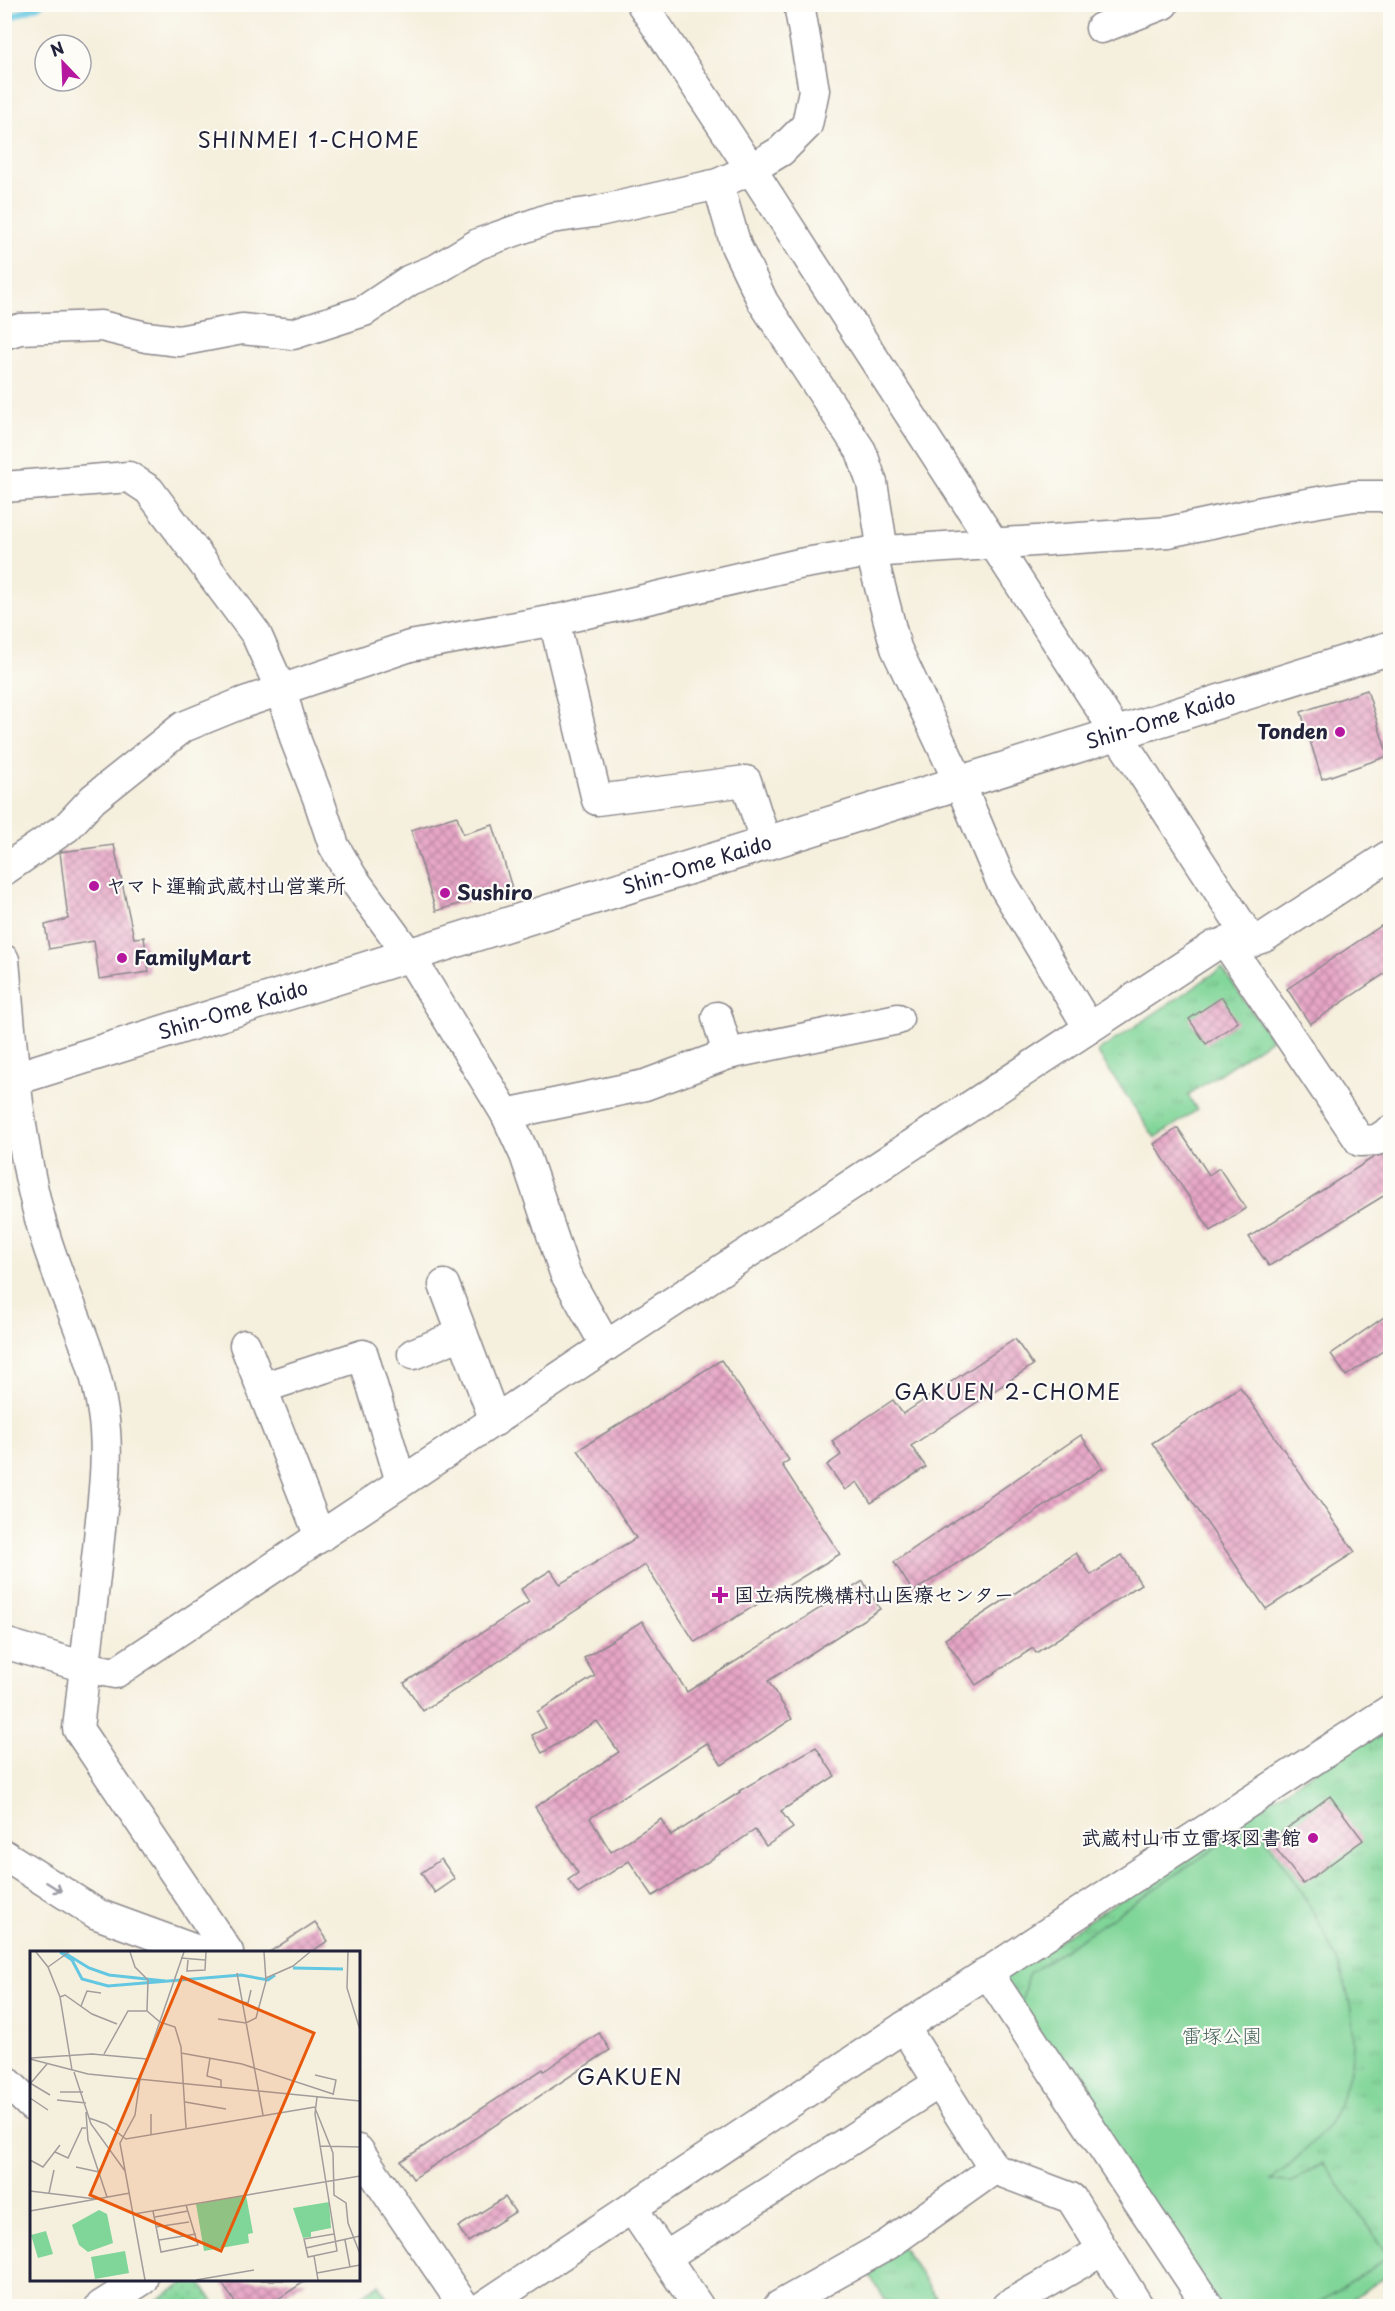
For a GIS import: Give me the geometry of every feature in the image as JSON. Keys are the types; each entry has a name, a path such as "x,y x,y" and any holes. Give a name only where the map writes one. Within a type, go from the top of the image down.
{"main road":[{"name":"Shin-Ome Kaido","path":"10,1080 1390,648"}],"street":[{"path":"642,4 1118,733 1239,942 1360,1141 1377,1140 1390,1131"},
{"path":"4,334 20,329 101,326 146,337 179,341 242,329 293,334 364,311 410,280 437,269 478,244 551,218 594,212 718,184 751,169 781,151 807,125 814,90 799,4"},
{"path":"1101,28 1163,4"},
{"path":"718,184 736,246 763,302 861,451 872,483 882,545 871,552"},
{"path":"4,487 129,477 149,490 256,634 282,690 296,741 334,846 352,877 409,955 506,1114 525,1155 565,1273 606,1346"},
{"path":"4,870 68,827 93,799 183,727 242,703 410,646 554,620 799,564 871,552 1168,532 1354,495 1382,496 1390,500"},
{"path":"871,552 896,648 960,784 1001,881 1089,1028"},
{"path":"554,620 597,800 746,781 766,844"},
{"path":"4,1643 85,1667 115,1673 606,1346 1214,946 1264,937 1390,855"},
{"path":"4,960 10,1080 21,1131 44,1234 96,1373 104,1415 102,1507 78,1729 227,1951"},
{"path":"717,1017 728,1054"},
{"path":"506,1114 645,1085 728,1054 898,1019"},
{"path":"444,1285 495,1421"},
{"path":"413,1353 462,1334"},
{"path":"245,1345 320,1537"},
{"path":"262,1388 363,1355 401,1482"},
{"path":"484,2307 987,1972 1390,1710"},
{"path":"4,1855 97,1914 196,1951"},
{"path":"987,1972 1208,2307"},
{"path":"904,2027 993,2169 1071,2198 1138,2307"},
{"path":"4,2079 30,2104"},
{"path":"665,2257 940,2082"},
{"path":"360,2153 464,2307"},
{"path":"779,2307 887,2245 993,2169"},
{"path":"632,2208 698,2307"},
{"path":"1007,2307 1103,2250"},
{"path":"100,2307 140,2281"}],"green space":[{"path":"1222,968 1271,1039 1188,1095 1197,1110 1155,1138 1097,1052"},
{"name":"雷塚公園","path":"1390,1721 1390,2274 1341,2306 1198,2306 988,1987"},
{"name":"雷塚公園","path":"1254,1822 1302,1893 1340,1967 1350,2006 1353,2045 1346,2086 1327,2127 1271,2181 1292,2182 1323,2162 1389,2257 1314,2306 1219,2306 1020,2010 1028,1974"},
{"path":"902,2247 942,2306 889,2306 867,2272"},
{"path":"187,2281 200,2281 217,2306 148,2306"},
{"path":"379,2284 394,2306 352,2306 350,2303"}],"building":[{"path":"1367,690 1388,756 1322,779 1301,712"},
{"path":"457,816 463,834 493,825 512,888 436,911 411,830"},
{"name":"ヤマト運輸武蔵村山営業所","path":"114,845 134,938 144,937 149,972 99,979 94,941 49,949 45,925 68,919 60,852"},
{"path":"1390,920 1390,970 1310,1024 1287,989"},
{"path":"1222,997 1238,1022 1206,1044 1189,1019"},
{"path":"1178,1128 1209,1175 1219,1168 1246,1208 1211,1231 1154,1144"},
{"path":"1390,1152 1390,1192 1269,1266 1249,1237 1374,1157"},
{"path":"1390,1313 1390,1346 1346,1376 1331,1354"},
{"path":"1015,1339 1033,1365 911,1446 926,1467 871,1503 857,1482 845,1490 827,1465 841,1455 832,1441 893,1400 903,1414"},
{"path":"721,1360 789,1460 782,1465 840,1554 695,1642 645,1565 423,1711 404,1683 529,1602 521,1589 551,1570 560,1584 636,1538 578,1450"},
{"path":"1240,1387 1355,1552 1266,1609 1152,1443"},
{"path":"1081,1435 1103,1468 913,1592 894,1562"},
{"path":"1076,1553 1091,1575 1122,1555 1141,1584 1036,1653 1033,1648 976,1685 945,1639"},
{"path":"863,1581 880,1609 768,1681 792,1719 722,1765 707,1743 590,1818 611,1852 661,1819 671,1836 739,1791 816,1747 835,1776 781,1811 793,1828 766,1846 755,1830 653,1896 629,1861 578,1894 568,1880 578,1873 535,1807 619,1752 597,1721 542,1753 532,1735 546,1728 537,1712 595,1676 584,1658 642,1621 687,1692"},
{"path":"1330,1796 1363,1840 1303,1884 1270,1841"},
{"path":"441,1859 455,1879 435,1893 421,1873"},
{"path":"315,1922 328,1941 312,1951 271,1951"},
{"path":"599,2033 610,2050 413,2179 401,2161 543,2069 544,2071"},
{"path":"505,2197 515,2212 468,2242 458,2227"},
{"path":"221,2281 305,2281 266,2307 238,2307"}],"waterway":[{"path":"4,20 41,4"}],"place":[{"name":"Tonden","path":"1340,732"},
{"name":"ヤマト運輸武蔵村山営業所","path":"94,886"},
{"name":"Sushiro","path":"445,893"},
{"name":"FamilyMart","path":"122,958"},
{"name":"国立病院機構村山医療センター","path":"720,1595"},
{"name":"武蔵村山市立雷塚図書館","path":"1313,1838"}],"district":[{"name":"SHINMEI 1-CHOME","path":"309,141"},
{"name":"GAKUEN 2-CHOME","path":"1008,1393"},
{"name":"GAKUEN","path":"630,2077"}]}
